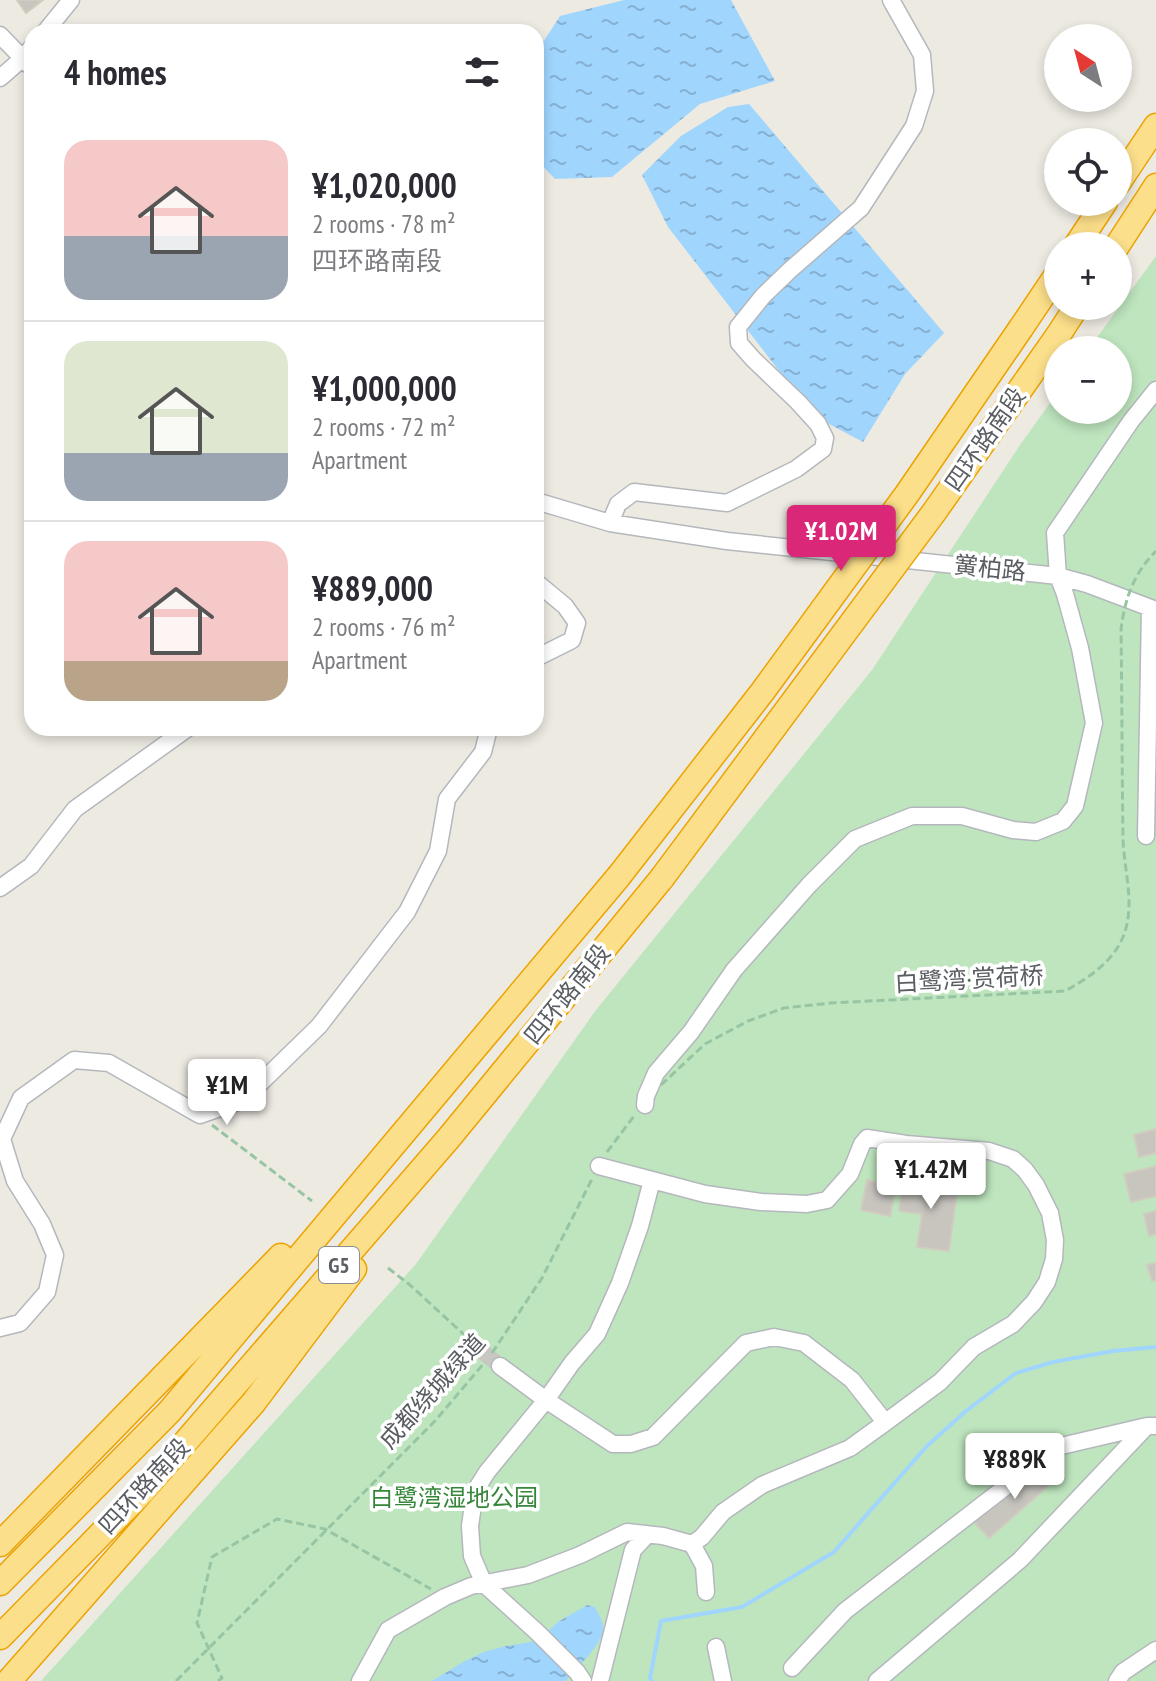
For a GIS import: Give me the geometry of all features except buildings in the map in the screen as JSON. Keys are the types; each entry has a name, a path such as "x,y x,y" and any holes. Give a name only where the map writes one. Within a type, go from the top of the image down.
{"highway":[{"path":"1132,162 1156,126"},
{"path":"1126,232 1156,186"},
{"name":"四环路南段","path":"0,1583 170,1411 619,876 763,691 907,494 1044,294"},
{"name":"四环路南段","path":"0,1637 144,1490 448,1139 662,878 935,511 1068,320"},
{"path":"9,1681 254,1402 502,1073"},
{"path":"0,1544 417,1117"}],"street":[{"path":"52,24 71,0"},
{"path":"610,523 618,504 634,492 727,503 796,469 823,449 825,438 818,424 739,343 738,327 763,296 861,208 914,126 925,91 922,55 891,0"},
{"path":"0,35 24,54"},
{"path":"0,78 24,61"},
{"path":"645,1105 656,1073 691,1032 734,970 809,885 855,839 912,816 962,816 1013,830 1036,832 1063,821 1075,806 1094,723 1080,648 1058,576 1055,533 1131,421 1156,390"},
{"name":"黉柏路","path":"544,503 610,523 727,541 1058,576 1153,609"},
{"path":"544,589 565,606 577,623 572,640 544,654"},
{"path":"1146,836 1153,609"},
{"path":"0,888 31,866 75,809 177,736"},
{"path":"0,1328 20,1323 47,1292 55,1255 42,1224 15,1181 2,1139 21,1098 74,1060 109,1063 200,1115 243,1100 319,1026 407,912 438,851 447,799 483,752 487,736"},
{"path":"360,1681 388,1630 445,1597 471,1586 528,1575 627,1532 692,1544 723,1512 762,1485 850,1448 940,1382 974,1347 1013,1324 1034,1302 1047,1282 1054,1259 1055,1240 1050,1213 1036,1185 1013,1159 989,1151 867,1138 850,1174 827,1200 807,1204 761,1202 705,1194 599,1166"},
{"path":"580,1676 484,1584 472,1556 470,1526 475,1491 597,1334 620,1283 652,1180"},
{"path":"500,1366 613,1444 631,1444 653,1437 746,1343 774,1337 804,1343 816,1352 852,1380 885,1422"},
{"path":"792,1668 845,1611 1057,1447 1151,1426"},
{"path":"877,1681 1020,1560 1151,1426"},
{"path":"600,1681 633,1550 647,1535"},
{"path":"692,1544 704,1566 706,1592"},
{"path":"716,1647 723,1681"},
{"path":"1117,1681 1123,1672 1156,1650"}],"path":[{"name":"白鹭湾·赏荷桥","path":"661,1085 705,1044 748,1021 784,1008 1065,991 1086,980 1107,961 1123,936 1129,900 1123,845 1121,629 1131,584 1156,551"},
{"name":"成都绕城绿道","path":"176,1681 435,1421 491,1356 542,1278 608,1149 661,1085"},
{"path":"200,1115 312,1201"},
{"path":"388,1268 483,1352"},
{"path":"218,1681 222,1678 197,1623 212,1557 277,1519 325,1529 445,1597"}],"green space":[{"name":"白鹭湾湿地公园","path":"1156,256 1156,1681 41,1681 416,1264 596,1010 872,670 1044,412 1044,424 1132,424 1132,336 1098,336 1110,320 1132,320 1132,289"}],"water":[{"path":"624,0 731,0 775,81 700,104 612,177 555,179 544,167 544,41 560,16"},
{"path":"749,104 944,333 905,374 863,442 814,416 668,227 642,175 681,136 728,107"},
{"path":"587,1605 595,1607 602,1621 603,1632 595,1647 566,1681 432,1681 484,1652 531,1642"}],"waterway":[{"path":"652,1681 650,1678 661,1621 742,1607 834,1552 927,1446 1016,1373 1053,1362 1156,1347"}],"tunnel":[{"path":"483,1352 500,1366"}]}
